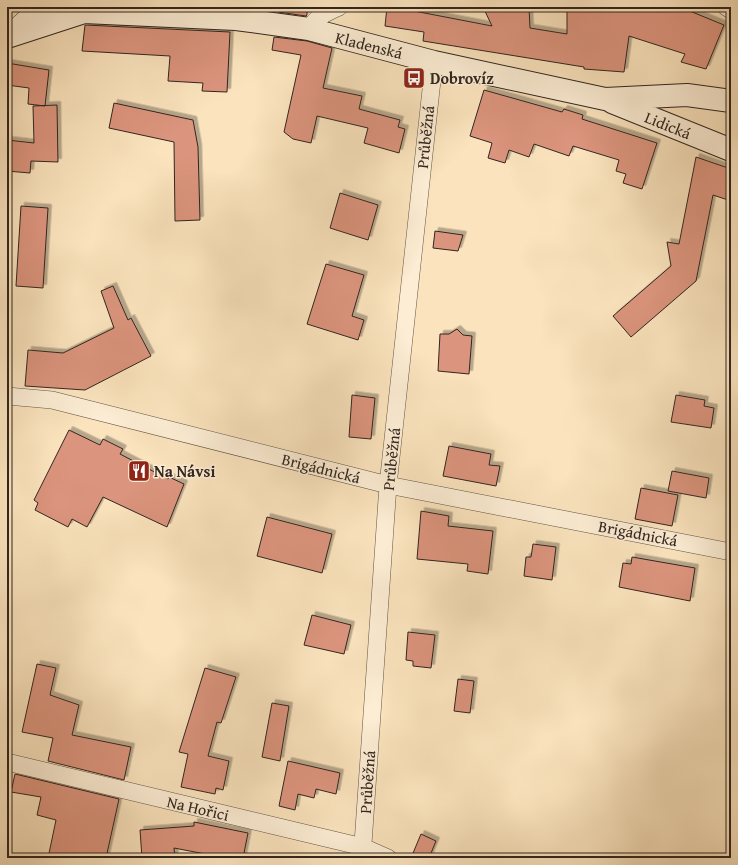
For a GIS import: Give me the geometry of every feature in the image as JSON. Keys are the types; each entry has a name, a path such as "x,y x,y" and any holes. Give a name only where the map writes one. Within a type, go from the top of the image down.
{"street":[{"path":"7,36 29,15 47,7"},
{"path":"309,29 314,21 321,15 339,7"},
{"path":"726,7 731,10"},
{"name":"Kladenská","path":"7,36 84,12 236,19 309,29 434,62 605,99 687,95 731,101"},
{"name":"Průběžná","path":"362,852 388,485 434,62"},
{"name":"Lidická","path":"605,99 731,150"},
{"name":"Brigádnická","path":"7,396 52,400 388,485 731,552"},
{"name":"Na Hořici","path":"7,762 388,858"}],"building":[{"path":"278,7 307,7 307,15 278,12"},
{"path":"387,7 409,7 409,10 492,26 483,7 529,7 530,28 567,34 567,7 680,7 724,25 706,69 681,62 685,54 629,36 624,72 584,69 584,67 423,41 424,32 385,26"},
{"path":"85,25 230,32 227,92 202,91 203,83 168,81 170,56 82,51"},
{"path":"274,37 307,41 332,48 323,88 362,96 359,109 400,120 398,127 405,129 399,153 364,143 368,128 317,116 311,143 293,139 284,132 301,55 272,50"},
{"path":"7,63 49,70 45,106 28,104 29,88 7,85"},
{"path":"484,90 562,112 564,109 583,115 582,119 657,143 642,189 623,183 626,174 616,171 619,160 573,146 569,156 534,144 529,157 509,150 505,163 488,158 492,143 470,136"},
{"path":"114,103 193,120 198,147 200,220 175,221 174,142 109,128"},
{"path":"57,105 58,162 31,161 30,173 7,171 7,140 34,143 33,106"},
{"path":"696,157 731,169 731,201 713,195 696,281 631,337 613,316 671,266 667,242 679,244"},
{"path":"340,193 378,205 368,240 330,228"},
{"path":"21,206 48,208 43,288 16,286"},
{"path":"435,231 463,235 458,251 433,248"},
{"path":"326,264 364,275 352,316 364,320 358,340 307,324"},
{"path":"113,286 128,320 131,318 151,356 85,390 25,386 28,350 63,353 114,328 101,291"},
{"path":"457,329 463,335 472,336 469,374 438,371 440,334 449,334"},
{"path":"352,395 375,398 371,439 349,437"},
{"path":"676,395 705,400 704,406 714,408 711,428 671,422"},
{"path":"69,430 100,445 103,439 123,449 120,454 168,479 169,477 184,484 167,527 103,497 87,527 72,519 68,527 35,510 38,503 34,500"},
{"path":"449,446 491,454 489,465 500,466 496,486 443,476"},
{"path":"672,471 709,478 706,498 668,491"},
{"path":"641,488 678,495 672,526 635,519"},
{"path":"421,511 449,516 448,526 493,531 488,574 467,571 468,564 417,559"},
{"path":"267,517 332,534 322,573 257,556"},
{"path":"533,544 556,547 552,580 524,576 526,557 531,557"},
{"path":"632,557 695,568 690,601 619,587 623,563 631,564"},
{"path":"312,615 351,625 344,654 304,645"},
{"path":"408,632 435,635 431,668 413,666 413,661 406,660"},
{"path":"37,664 56,668 50,695 79,705 72,735 131,747 124,780 48,761 53,738 22,732"},
{"path":"205,668 236,677 221,723 217,722 208,756 229,761 223,790 216,788 215,794 181,787 188,754 179,752"},
{"path":"458,679 474,681 470,713 454,711"},
{"path":"272,703 289,706 280,761 262,757"},
{"path":"288,761 340,773 336,794 316,789 314,798 298,794 295,810 279,806"},
{"path":"15,774 119,799 106,858 48,858 56,820 37,815 41,797 11,792"},
{"path":"194,822 248,833 243,858 226,858 174,848 175,858 142,858 140,830 194,826"},
{"path":"421,834 436,841 429,858 411,858"}],"place":[{"name":"Dobrovíz","path":"414,78"},
{"name":"Na Návsi","path":"139,471"}]}
